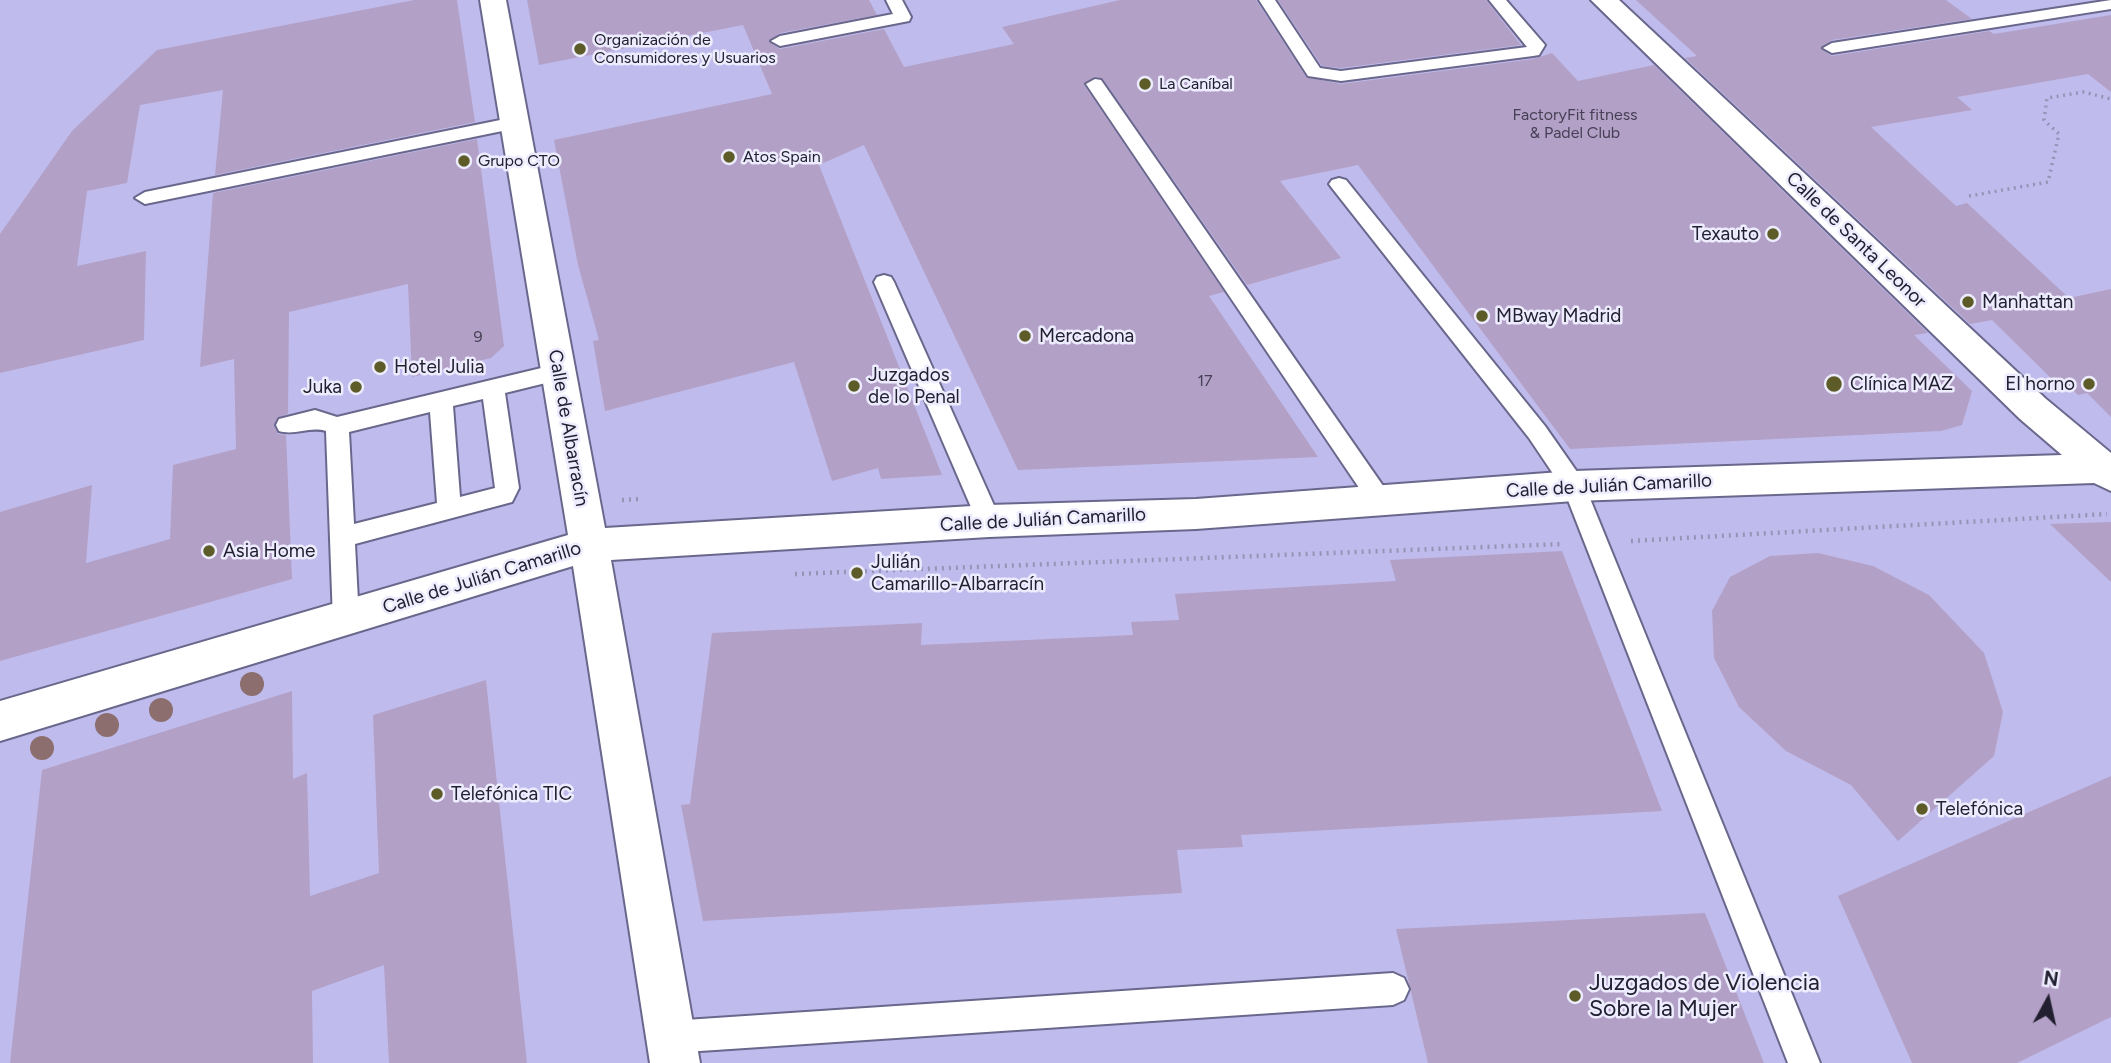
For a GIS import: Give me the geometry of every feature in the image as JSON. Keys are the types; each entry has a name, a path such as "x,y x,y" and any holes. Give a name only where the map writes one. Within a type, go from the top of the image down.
{"street":[{"name":"Calle de Albarracín","path":"493,0 589,545 672,1050"},
{"name":"Calle de Santa Leonor","path":"1604,0 2034,409 2108,471"},
{"name":"Calle de Julián Camarillo","path":"0,721 346,620 589,545 989,521 1196,514 1574,486 2108,471"}],"lane":[{"path":"780,41 903,17 894,0"},
{"path":"1267,0 1314,72 1341,76 1533,51 1536,45 1497,0"},
{"path":"1832,48 2111,4"},
{"path":"1095,83 1380,500"},
{"path":"145,198 515,123"},
{"path":"1339,184 1536,432 1574,486 1804,1063"},
{"path":"884,282 989,521"},
{"path":"287,425 315,419 337,426 558,372"},
{"path":"342,537 498,496 507,491 493,387"},
{"path":"442,400 449,509"},
{"path":"337,426 346,620"},
{"path":"672,1050 1393,989"}],"path":[{"path":"1969,196 2048,182 2059,134 2044,120 2047,98 2084,92 2111,99"},
{"path":"792,574 1120,563"}],"shaded area":[{"path":"0,0 2111,0 2111,1063 0,1063"}],"building":[{"path":"414,0 457,0 475,122 215,175 223,90 140,105 127,183 87,191 77,266 146,251 144,340 0,373 0,234 72,131 157,50"},
{"path":"527,0 869,0 877,15 780,33 769,42 780,49 884,29 904,67 1014,44 1002,27 1120,0 1256,0 1306,77 1341,84 1533,59 1552,53 1578,81 1654,65 1928,333 1914,335 1972,391 1962,425 1941,431 1570,449 1358,165 1280,181 1341,258 1247,285 1103,79 1095,76 1084,85 1224,292 1209,296 1318,457 1018,470 864,145 819,165 942,475 881,479 878,468 832,481 794,362 605,411 593,341 599,340 578,265 554,140 772,94 743,25 539,65"},
{"path":"1278,0 1486,0 1521,45 1341,68 1322,66"},
{"path":"1636,0 1946,0 1972,19 1832,40 1821,49 1832,56 2111,15 2111,92 2088,74 1957,97 1972,110 1871,127 1956,206 1967,203 2069,298 2111,289 2111,417 2087,393 2078,395 2067,384 2058,385 1992,320 1970,324 1685,58 1697,56"},
{"path":"477,139 504,346 491,358 412,377 408,284 289,312 288,414 277,418 274,426 278,434 286,435 292,579 0,661 0,512 92,485 86,563 170,539 173,465 236,449 234,359 200,367 213,193"},
{"path":"2111,522 2111,582 2050,524"},
{"path":"1562,551 1662,811 1241,835 1243,847 1177,850 1182,893 703,921 681,805 690,804 712,633 922,623 921,645 1133,635 1131,622 1179,620 1175,594 1396,581 1390,560"},
{"path":"1818,553 1873,566 1929,595 1984,653 2003,712 1994,756 1898,841 1851,785 1786,751 1739,707 1714,658 1712,611 1730,577 1770,556"},
{"path":"486,680 527,1063 389,1063 384,965 312,991 313,1063 10,1063 42,770 292,691 293,779 307,773 310,896 379,873 373,715"},
{"path":"2111,776 2111,1017 2017,1063 1912,1063 1838,896"},
{"name":"Juzgados de Violencia Sobre la Mujer","path":"1705,913 1764,1063 1428,1063 1396,929"}],"place":[{"name":"Organización de Consumidores y Usuarios","path":"580,49"},
{"name":"La Caníbal","path":"1145,84"},
{"name":"Atos Spain","path":"729,157"},
{"name":"Grupo CTO","path":"464,161"},
{"name":"Texauto","path":"1773,234"},
{"name":"Manhattan","path":"1968,302"},
{"name":"MBway Madrid","path":"1482,316"},
{"name":"Mercadona","path":"1025,336"},
{"name":"Hotel Julia","path":"380,367"},
{"name":"Clínica MAZ","path":"1834,384"},
{"name":"El horno","path":"2089,384"},
{"name":"Juzgados de lo Penal","path":"854,386"},
{"name":"Juka","path":"356,387"},
{"name":"Asia Home","path":"209,551"},
{"name":"Julián Camarillo-Albarracín","path":"857,573"},
{"name":"Telefónica TIC","path":"437,794"},
{"name":"Telefónica","path":"1922,809"},
{"name":"Juzgados de Violencia Sobre la Mujer","path":"1575,996"}]}
